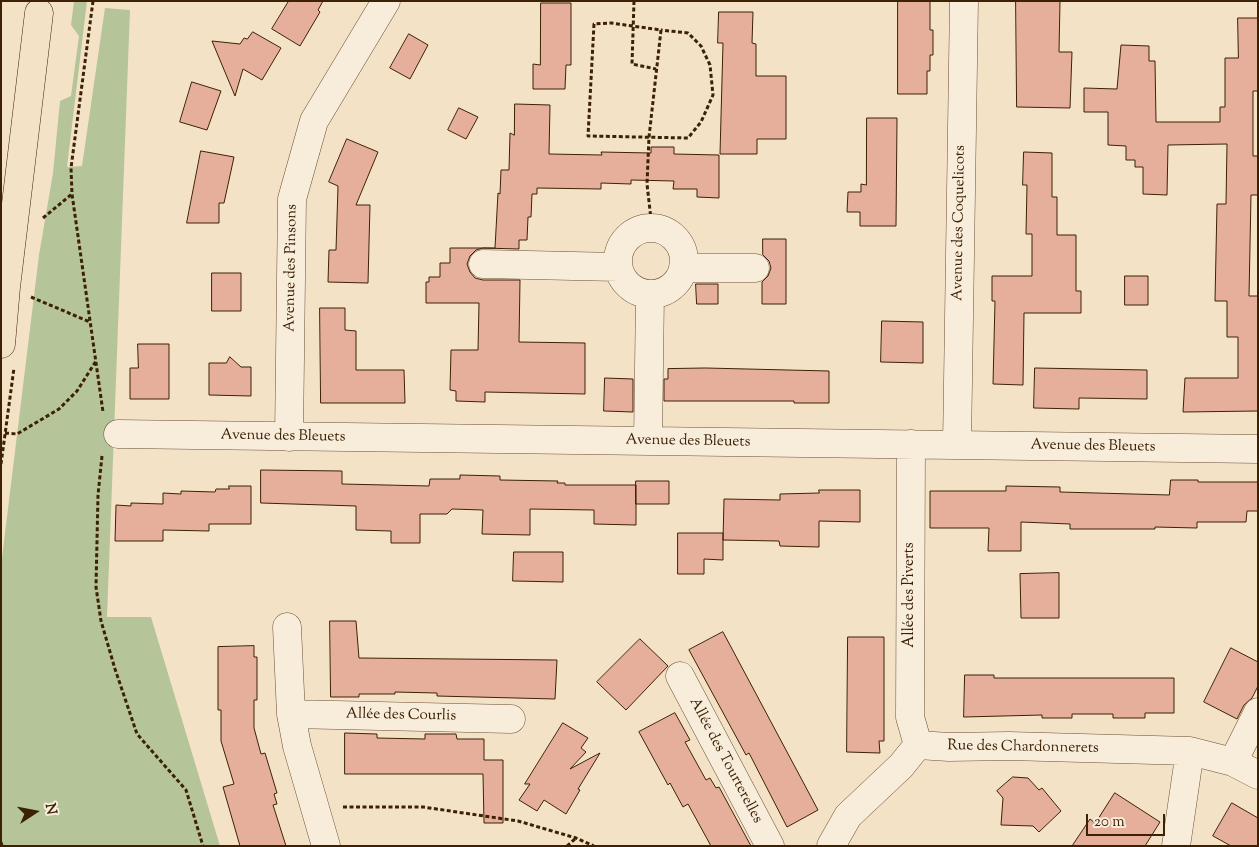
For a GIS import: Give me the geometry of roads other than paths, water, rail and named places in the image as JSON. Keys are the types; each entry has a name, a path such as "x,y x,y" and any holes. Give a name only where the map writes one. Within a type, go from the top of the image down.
{"main road":[{"path":"1,344 6,287 42,5"}],"street":[{"name":"Avenue des Pinsons","path":"289,436 292,199 314,121 386,1"},
{"name":"Avenue des Coquelicots","path":"957,445 964,1"},
{"path":"646,228 666,231 675,238 681,247 684,257 683,268 679,278 671,287 661,292 650,294 639,292 630,286 622,278 618,268 621,246 627,237 636,231 646,228"},
{"path":"483,264 618,268"},
{"path":"683,268 755,268"},
{"path":"648,441 650,294"},
{"name":"Avenue des Bleuets","path":"112,431 289,436 1258,449"},
{"name":"Allée des Piverts","path":"911,444 910,717 918,746"},
{"path":"287,627 290,714 297,746 326,846"},
{"name":"Allée des Tourterelles","path":"680,676 770,846"},
{"path":"1233,762 1258,712"},
{"name":"Allée des Courlis","path":"290,714 511,718"},
{"path":"831,846 848,816 902,766 918,746"},
{"name":"Rue des Chardonnerets","path":"918,746 1009,746 1190,752 1233,762 1258,775"},
{"path":"1176,846 1190,752"}]}
